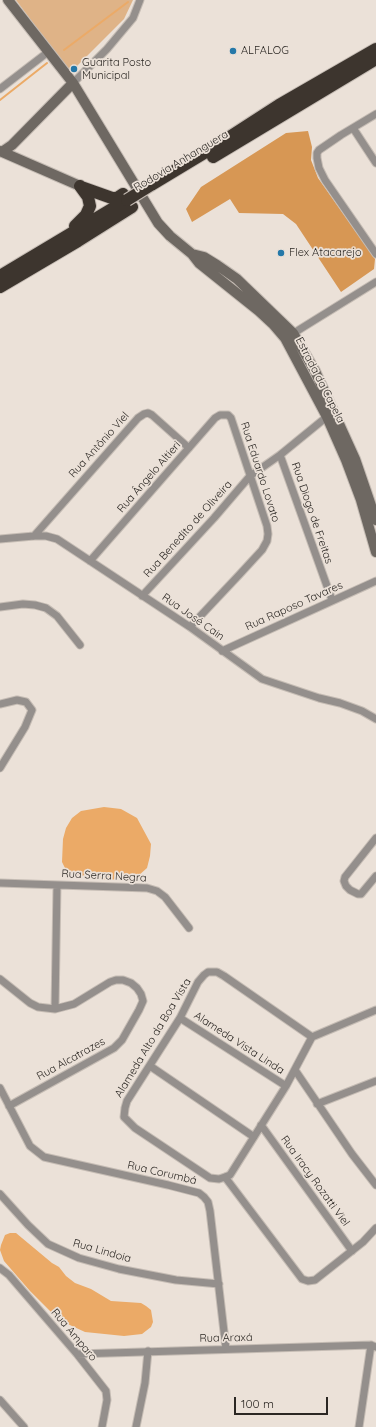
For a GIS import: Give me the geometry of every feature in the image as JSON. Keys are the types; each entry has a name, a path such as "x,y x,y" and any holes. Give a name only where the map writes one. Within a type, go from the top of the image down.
{"highway":[{"name":"Rodovia Anhanguera","path":"151,186 279,105 376,49"},
{"name":"Rodovia Anhanguera","path":"0,276 151,186 376,59"},
{"path":"80,186 112,198 127,200"},
{"path":"49,247 83,218 90,209 90,200 80,186"},
{"name":"Rodovia Anhanguera","path":"0,287 78,241 127,200"}],"main road":[{"name":"Estrada da Capela","path":"8,0 73,83 158,224 192,254 205,268 289,336 355,459 376,520"},
{"path":"1,151 12,145 73,83"},
{"path":"12,145 14,153 23,161"},
{"path":"1,151 80,186"},
{"name":"Estrada da Capela","path":"330,414 353,478 376,552"}],"street":[{"path":"73,83 107,49 132,18 140,0"},
{"path":"0,89 48,52"},
{"path":"376,114 317,153 319,168 325,180 376,254"},
{"path":"353,128 376,163"},
{"path":"289,336 376,282"},
{"name":"Rua Antônio Viel","path":"34,536 138,418 144,414 148,413 152,415 189,448"},
{"name":"Rua Benedito de Oliveira","path":"142,596 214,518 250,476 280,455 330,414"},
{"name":"Rua Ângelo Altieri","path":"90,561 215,418 220,415 228,415"},
{"name":"Rua Eduardo Lovato","path":"190,627 262,550 267,541 267,526 231,418 228,415"},
{"name":"Rua Diogo de Freitas","path":"280,455 332,600"},
{"name":"Rua José Cain","path":"0,539 34,536 57,538 190,627 262,679 319,698 340,703 362,711 376,719"},
{"name":"Rua Raposo Tavares","path":"222,651 376,581"},
{"path":"0,607 35,604 46,608 57,616 80,645"},
{"path":"0,704 17,700 26,702 32,710 24,727 0,768"},
{"path":"376,838 345,877 344,882 350,890 361,894 376,876"},
{"name":"Rua Serra Negra","path":"0,883 147,888 157,891 165,897 189,928"},
{"path":"55,1009 57,885"},
{"name":"Alameda Alto da Boa Vista","path":"228,1176 219,1179 210,1178 135,1128 124,1117 124,1108 127,1101 180,1018 198,982 208,972 213,972 224,976 312,1037"},
{"name":"Rua Alcatrazes","path":"0,979 30,1003 38,1007 55,1009 74,1004 110,982 116,980 123,980 131,983 137,988 143,1001 125,1034 114,1048 9,1106"},
{"path":"376,1010 312,1037 286,1086 228,1176 302,1279 308,1281 315,1280 364,1242 376,1228"},
{"name":"Alameda Vista Linda","path":"180,1018 286,1086"},
{"path":"150,1066 254,1137"},
{"path":"295,1070 317,1104 376,1185"},
{"path":"317,1104 376,1081"},
{"name":"Rua Corumbá","path":"0,1088 30,1146 44,1157 202,1194 208,1202 226,1350"},
{"name":"Rua Iracy Rozatti Viel","path":"261,1125 352,1251"},
{"name":"Rua Lindoia","path":"0,1194 28,1225 48,1244 79,1258 176,1280 219,1284"},
{"name":"Rua Amparo","path":"0,1268 10,1275 77,1354 106,1391 107,1400 102,1427"},
{"path":"359,1427 373,1346"},
{"name":"Rua Araxá","path":"77,1354 373,1346"},
{"path":"136,1427 146,1383 148,1351"},
{"path":"0,1400 24,1427"}],"shaded area":[{"path":"16,0 133,0 124,19 70,73"},
{"path":"308,131 312,147 311,160 318,178 375,259 374,269 341,292 296,224 283,214 239,213 230,199 192,222 186,209 201,187 286,133"},
{"path":"104,807 121,809 137,818 151,844 147,868 138,876 107,880 90,876 72,875 67,872 62,862 63,839 66,828 72,818 81,811"},
{"path":"16,1233 52,1263 59,1267 66,1276 75,1283 91,1289 111,1301 141,1303 146,1306 151,1310 153,1322 151,1327 142,1334 124,1336 85,1332 59,1320 30,1291 4,1261 0,1250 1,1245 5,1235"}],"waterway":[{"path":"64,50 128,2"},
{"path":"0,100 47,63"}],"place":[{"name":"ALFALOG","path":"233,51"},
{"name":"Guarita Posto Municipal","path":"74,69"},
{"name":"Flex Atacarejo","path":"281,253"}]}
